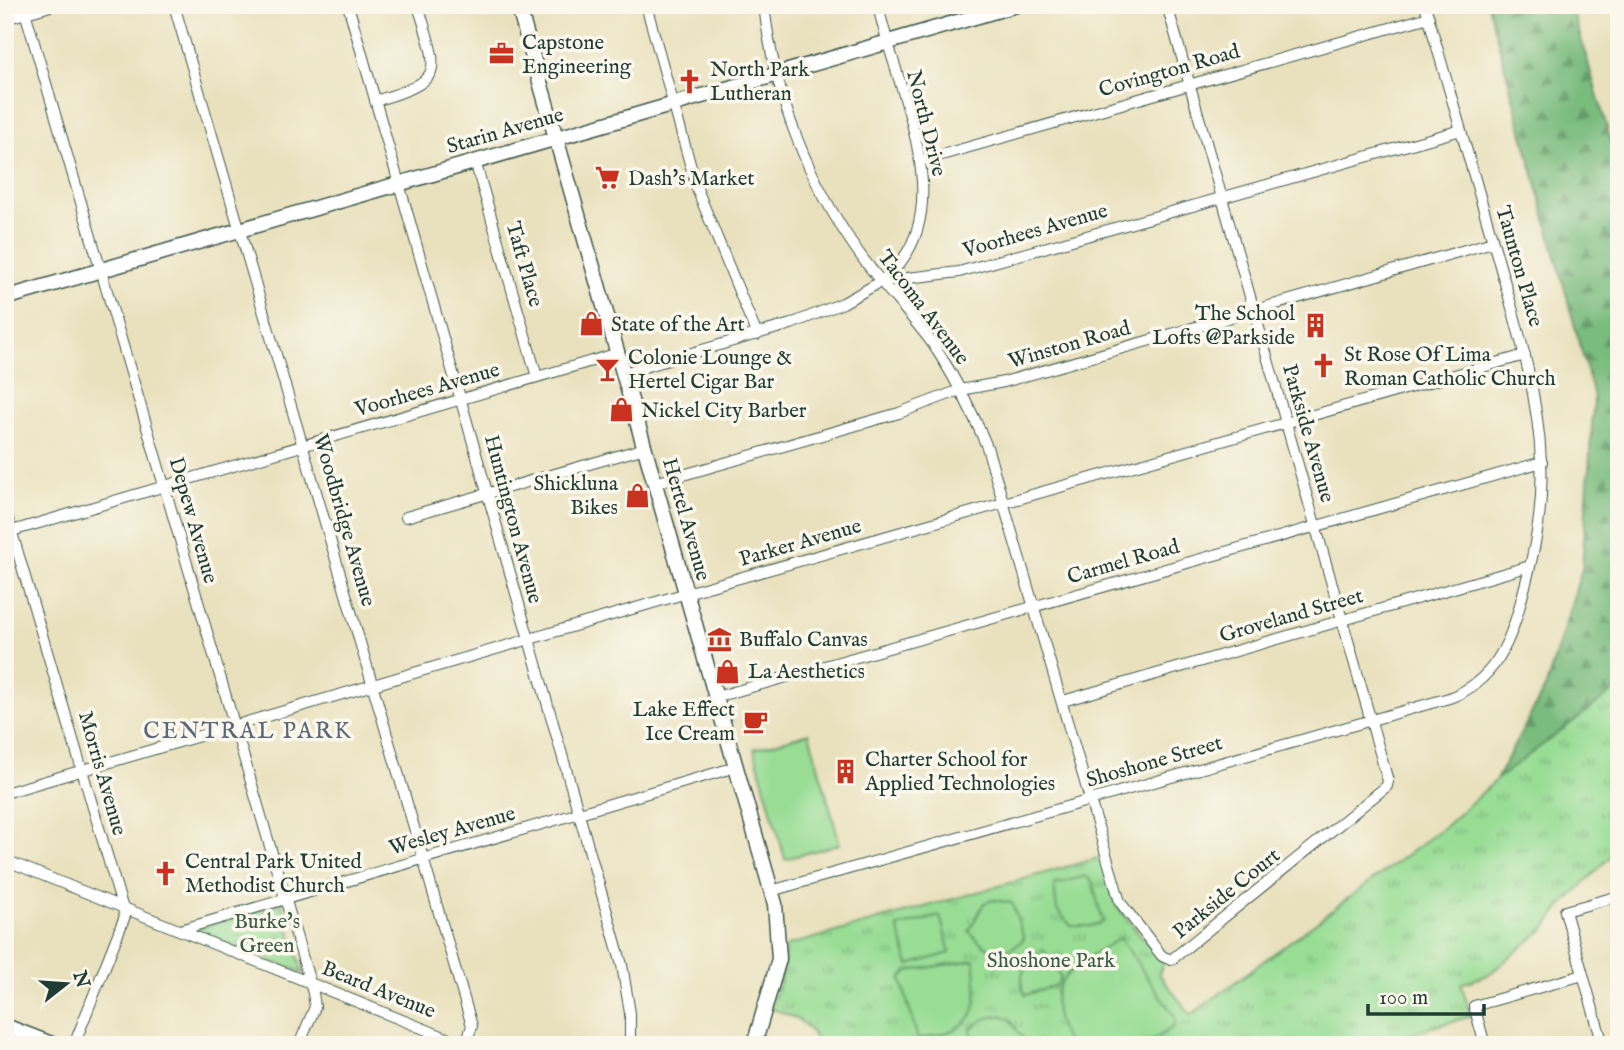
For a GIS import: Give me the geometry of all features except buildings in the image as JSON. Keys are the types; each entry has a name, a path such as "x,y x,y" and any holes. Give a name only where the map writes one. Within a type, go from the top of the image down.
{"street":[{"path":"5,19 25,9 54,5"},
{"name":"Woodbridge Avenue","path":"174,5 472,1026 465,1045"},
{"name":"Huntington Avenue","path":"348,5 527,642 626,980 630,1045"},
{"path":"375,101 419,86 432,70 433,53 418,5"},
{"name":"Hertel Avenue","path":"518,5 771,891 778,923 779,959 754,1045"},
{"path":"646,5 671,104 708,219 757,335"},
{"name":"Tacoma Avenue","path":"764,5 776,74 796,138 820,187 855,247 932,343 960,390 987,447 1091,799"},
{"name":"North Drive","path":"878,5 920,161 924,192 919,229 900,267 882,281"},
{"name":"Starin Avenue","path":"5,298 1016,5"},
{"name":"Parkside Avenue","path":"1167,5 1388,781 1384,789"},
{"name":"Taunton Place","path":"1425,5 1525,355 1535,398 1542,462 1540,512 1516,620 1502,652 1488,674 1466,691"},
{"name":"Depew Avenue","path":"25,9 310,982 314,1007 299,1045"},
{"name":"Covington Road","path":"920,161 1429,17"},
{"name":"Voorhees Avenue","path":"624,373 757,335 822,312 882,281 959,272 1461,130"},
{"name":"Taft Place","path":"475,161 537,377"},
{"name":"Winston Road","path":"655,483 899,413 960,390 1004,383 1493,242"},
{"name":"Voorhees Avenue","path":"8,532 618,353"},
{"name":"Parker Avenue","path":"5,793 687,594 1525,355"},
{"path":"406,517 645,448"},
{"name":"Carmel Road","path":"716,697 1542,462"},
{"name":"Morris Avenue","path":"5,509 8,532 82,770 124,918 74,1045"},
{"name":"Groveland Street","path":"1063,701 1530,566"},
{"name":"Shoshone Street","path":"771,891 1466,691"},
{"name":"Wesley Avenue","path":"180,930 736,767"},
{"name":"Parkside Court","path":"1091,799 1120,902 1162,956 1171,960 1384,789"},
{"name":"Beard Avenue","path":"5,860 465,1045"},
{"path":"1603,1045 1565,911 1619,896"},
{"path":"1485,1045 1474,1006 1583,975"},
{"path":"5,1026 54,1045"}],"green space":[{"path":"1488,5 1571,5 1619,169 1619,687 1496,780 1546,686 1582,569 1594,397"},
{"name":"Shoshone Park","path":"1619,687 1619,841 1610,857 1560,908 1545,928 1488,975 1461,984 1471,1016 1419,1031 1398,1045 817,1045 805,1025 770,1008 781,979 786,946 1102,857 1116,905 1163,963 1159,974 1191,1015 1447,825 1496,780"},
{"path":"809,733 840,844 785,859 754,749"},
{"path":"1085,876 1092,881 1103,922 1091,926 1071,926 1057,910 1054,885"},
{"path":"992,900 1012,903 1024,939 1002,951 988,948 969,931 984,903"},
{"name":"Burke's Green","path":"282,904 303,973 194,930"},
{"path":"940,916 950,953 909,965 898,927"},
{"path":"1120,938 1175,1017 1175,1026 1145,1045 1068,1045 1055,1006 1063,979 1073,969"},
{"path":"1043,949 1061,977 1056,986 1025,995 1022,981 1025,969 1032,958"},
{"path":"974,960 976,995 970,1017 963,1025 952,1030 918,1039 901,979 908,971"},
{"path":"1001,1015 1010,1019 1027,1045 977,1045 970,1029 985,1019"}],"place":[{"name":"Capstone Engineering","path":"502,54"},
{"name":"North Park Lutheran","path":"690,81"},
{"name":"Dash's Market","path":"608,178"},
{"name":"State of the Art","path":"591,324"},
{"name":"The School Lofts @Parkside","path":"1315,325"},
{"name":"St Rose Of Lima Roman Catholic Church","path":"1324,366"},
{"name":"Colonie Lounge & Hertel Cigar Bar","path":"608,369"},
{"name":"Nickel City Barber","path":"621,410"},
{"name":"Shickluna Bikes","path":"638,495"},
{"name":"Buffalo Canvas","path":"719,639"},
{"name":"La Aesthetics","path":"728,671"},
{"name":"Lake Effect Ice Cream","path":"755,721"},
{"name":"Charter School for Applied Technologies","path":"845,771"},
{"name":"Central Park United Methodist Church","path":"165,873"}],"district":[{"name":"CENTRAL PARK","path":"248,730"}]}
